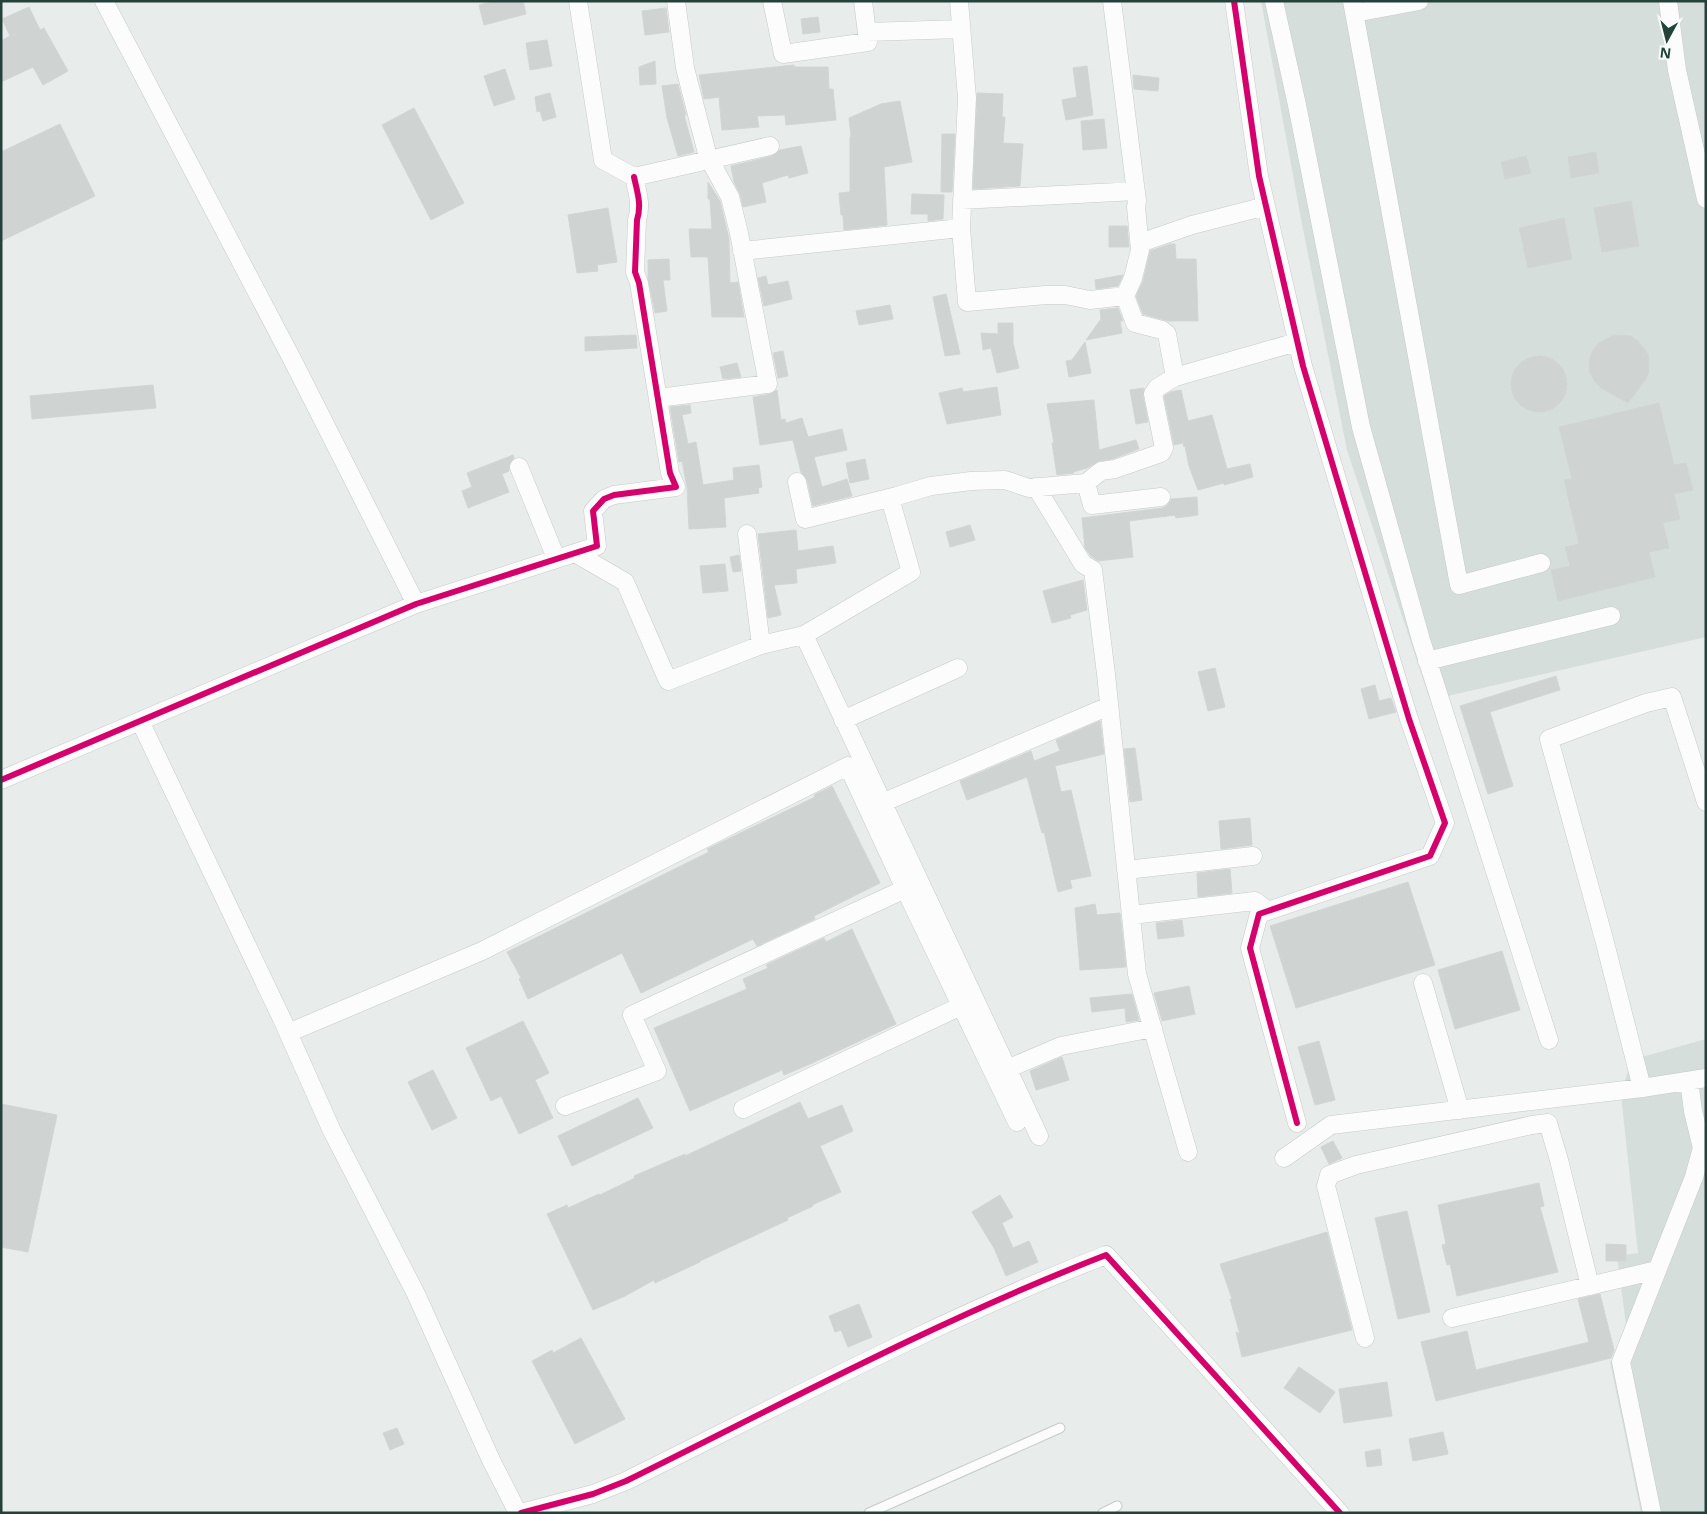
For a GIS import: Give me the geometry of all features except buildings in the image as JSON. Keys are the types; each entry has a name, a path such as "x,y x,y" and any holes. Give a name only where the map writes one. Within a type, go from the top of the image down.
{"street":[{"path":"578,1 603,160 634,176 770,146"},
{"path":"658,398 768,384 730,197 709,160 685,68 676,1"},
{"path":"772,1 783,54 868,42 863,1"},
{"path":"959,1 967,98 961,228 968,302 1046,295 1065,295 1090,300 1125,296"},
{"path":"1112,1 1136,191 1140,244 1133,278 1125,296 1135,323 1162,330 1167,334 1175,377"},
{"path":"1234,1 1259,176 1303,366 1409,719 1445,823 1430,856 1259,914 1250,948 1297,1123"},
{"path":"1274,1 1297,105 1361,427 1427,660 1549,1040"},
{"path":"1419,1 1353,7 1459,585 1541,563"},
{"path":"1668,1 1677,70 1706,199"},
{"path":"109,6 293,361 416,604"},
{"path":"867,32 961,29"},
{"path":"1,780 416,604 597,546 593,511 604,498 676,487 670,473 636,272 637,220 640,212 634,176"},
{"path":"962,200 1136,191"},
{"path":"1140,244 1192,225 1266,206"},
{"path":"742,251 961,228"},
{"path":"797,482 805,519 931,486 971,481 1005,480 1029,488 1086,483 1101,471 1115,469 1161,452 1164,448 1153,394 1157,388 1175,377 1297,342"},
{"path":"519,467 556,558"},
{"path":"1086,483 1092,505 1161,497"},
{"path":"1036,487 1083,564 1093,570 1137,974 1188,1152"},
{"path":"575,552 625,582 668,681 761,645 804,635 911,572 890,498"},
{"path":"747,534 761,645"},
{"path":"1427,660 1610,616"},
{"path":"804,635 1039,1136"},
{"path":"843,720 958,668"},
{"path":"1642,1088 1549,739 1646,703 1672,698 1706,802"},
{"path":"882,803 1109,706"},
{"path":"140,721 288,1033 332,1131 416,1294 491,1460 519,1513 592,1494 626,1481 870,1360 1033,1283 1106,1255 1340,1513"},
{"path":"288,1033 482,951 848,766 904,889 1017,1122"},
{"path":"1126,870 1252,856"},
{"path":"565,1106 657,1071 632,1015 904,889"},
{"path":"1131,915 1255,901 1268,911"},
{"path":"1423,983 1460,1110"},
{"path":"743,1109 961,1006"},
{"path":"1007,1069 1061,1046 1153,1028"},
{"path":"1284,1158 1331,1125 1697,1080 1693,1110 1702,1148 1694,1177 1621,1362 1652,1513"},
{"path":"1365,1338 1326,1186 1329,1175 1364,1164 1523,1127 1548,1123 1590,1286"},
{"path":"1452,1318 1657,1270"}],"lane":[{"path":"868,1513 1060,1428"},
{"path":"1103,1513 1117,1506"}],"shaded area":[{"path":"1261,1 1706,1 1706,637 1430,700 1347,450 1301,219"},
{"path":"1706,1039 1706,1513 1641,1513 1610,1362 1630,1355 1617,1256 1638,1253 1621,1095 1631,1060"}],"cycle path":[{"path":"1234,1 1259,176 1303,366 1409,719 1445,823 1430,856 1259,914 1250,948 1297,1123"},
{"path":"1,780 416,604 597,546 593,511 604,499 614,495 676,487 670,473 639,283 635,272 639,203 634,177"},
{"path":"521,1513 593,1494 626,1481 923,1334 1044,1280 1106,1255 1340,1513"}]}
